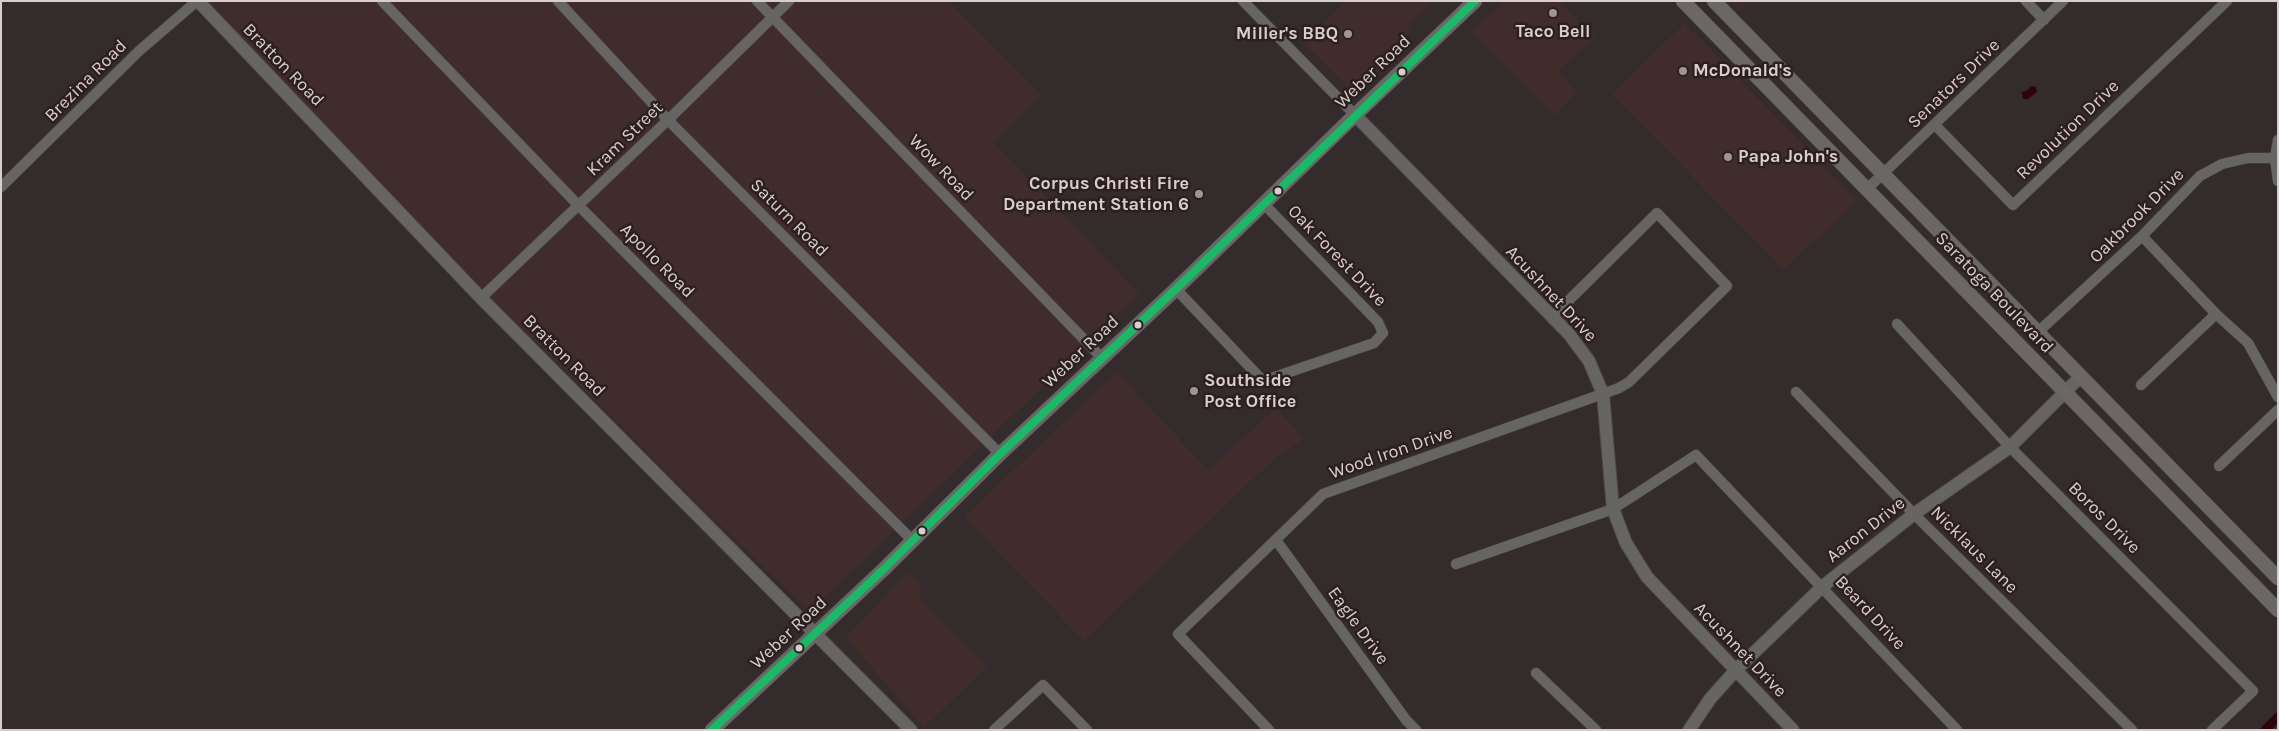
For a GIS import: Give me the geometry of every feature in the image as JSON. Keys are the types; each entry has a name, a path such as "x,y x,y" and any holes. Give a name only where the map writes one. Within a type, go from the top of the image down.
{"main road":[{"name":"Weber Road","path":"712,730 913,541 1000,454 1176,289 1355,115 1476,1"},
{"name":"Saratoga Boulevard","path":"1683,1 2278,610"},
{"name":"Saratoga Boulevard","path":"1714,1 2278,578"}],"street":[{"name":"Brezina Road","path":"1,187 139,51 197,1"},
{"name":"Bratton Road","path":"197,1 481,298 911,730"},
{"name":"Apollo Road","path":"382,1 579,206 913,541"},
{"name":"Saturn Road","path":"558,1 668,120 1000,454"},
{"name":"Wow Road","path":"757,1 1102,358"},
{"name":"Kram Street","path":"481,298 579,206 789,1"},
{"name":"Acushnet Drive","path":"1243,1 1552,317 1589,360 1603,394 1613,509 1626,543 1646,577 1793,730"},
{"path":"2026,1 2044,20"},
{"name":"Senators Drive","path":"1867,189 2063,1"},
{"name":"Revolution Drive","path":"1935,125 2013,205 2227,1"},
{"path":"2278,140 2275,158 2278,181"},
{"name":"Oakbrook Drive","path":"2038,332 2142,236 2200,176 2222,164 2248,158 2275,158"},
{"name":"Oak Forest Drive","path":"1176,289 1263,381 1374,343 1383,333 1378,322 1264,204"},
{"name":"Wood Iron Drive","path":"1269,730 1178,634 1323,494 1603,394 1629,382 1727,286 1657,214 1552,317"},
{"path":"2142,236 2216,314 2248,343 2278,398"},
{"path":"2141,385 2216,314"},
{"name":"Boros Drive","path":"1897,324 2010,447 2253,691 2212,730"},
{"name":"Aaron Drive","path":"1689,730 1710,699 1735,671 1822,586 1914,514 2010,447 2081,376"},
{"name":"Nicklaus Lane","path":"1796,392 1914,514 2132,730"},
{"path":"2219,466 2278,410"},
{"name":"Beard Drive","path":"1613,509 1696,455 1957,730"},
{"path":"1456,564 1613,509"},
{"name":"Eagle Drive","path":"1276,540 1406,720 1416,730"},
{"path":"1536,673 1596,730"},
{"path":"994,730 1043,685 1087,730"}],"shaded area":[{"path":"206,1 949,1 1041,95 994,143 1139,293 810,612 469,276"},
{"path":"1345,1 1433,1 1407,26 1411,30 1350,89 1303,43"},
{"path":"1504,1 1560,1 1595,37 1559,71 1577,92 1554,115 1472,32"},
{"path":"1729,1 1749,1 1739,12"},
{"path":"1685,23 1857,201 1783,270 1612,94"},
{"path":"2031,86 2036,87 2037,92 2028,99 2023,99 2022,92 2028,90"},
{"path":"1117,372 1208,470 1276,408 1305,438 1275,458 1084,641 964,517"},
{"path":"907,572 921,583 920,599 987,666 924,728 846,638"}],"waterway":[{"path":"2265,730 2278,717"}],"transit line":[{"path":"712,730 884,569 1000,454 1176,289 1475,1"}],"place":[{"name":"Taco Bell","path":"1553,13"},
{"name":"Miller's BBQ","path":"1348,34"},
{"name":"McDonald's","path":"1683,71"},
{"name":"Papa John's","path":"1728,157"},
{"name":"Corpus Christi Fire Department Station 6","path":"1199,194"},
{"name":"Southside Post Office","path":"1194,391"}]}
